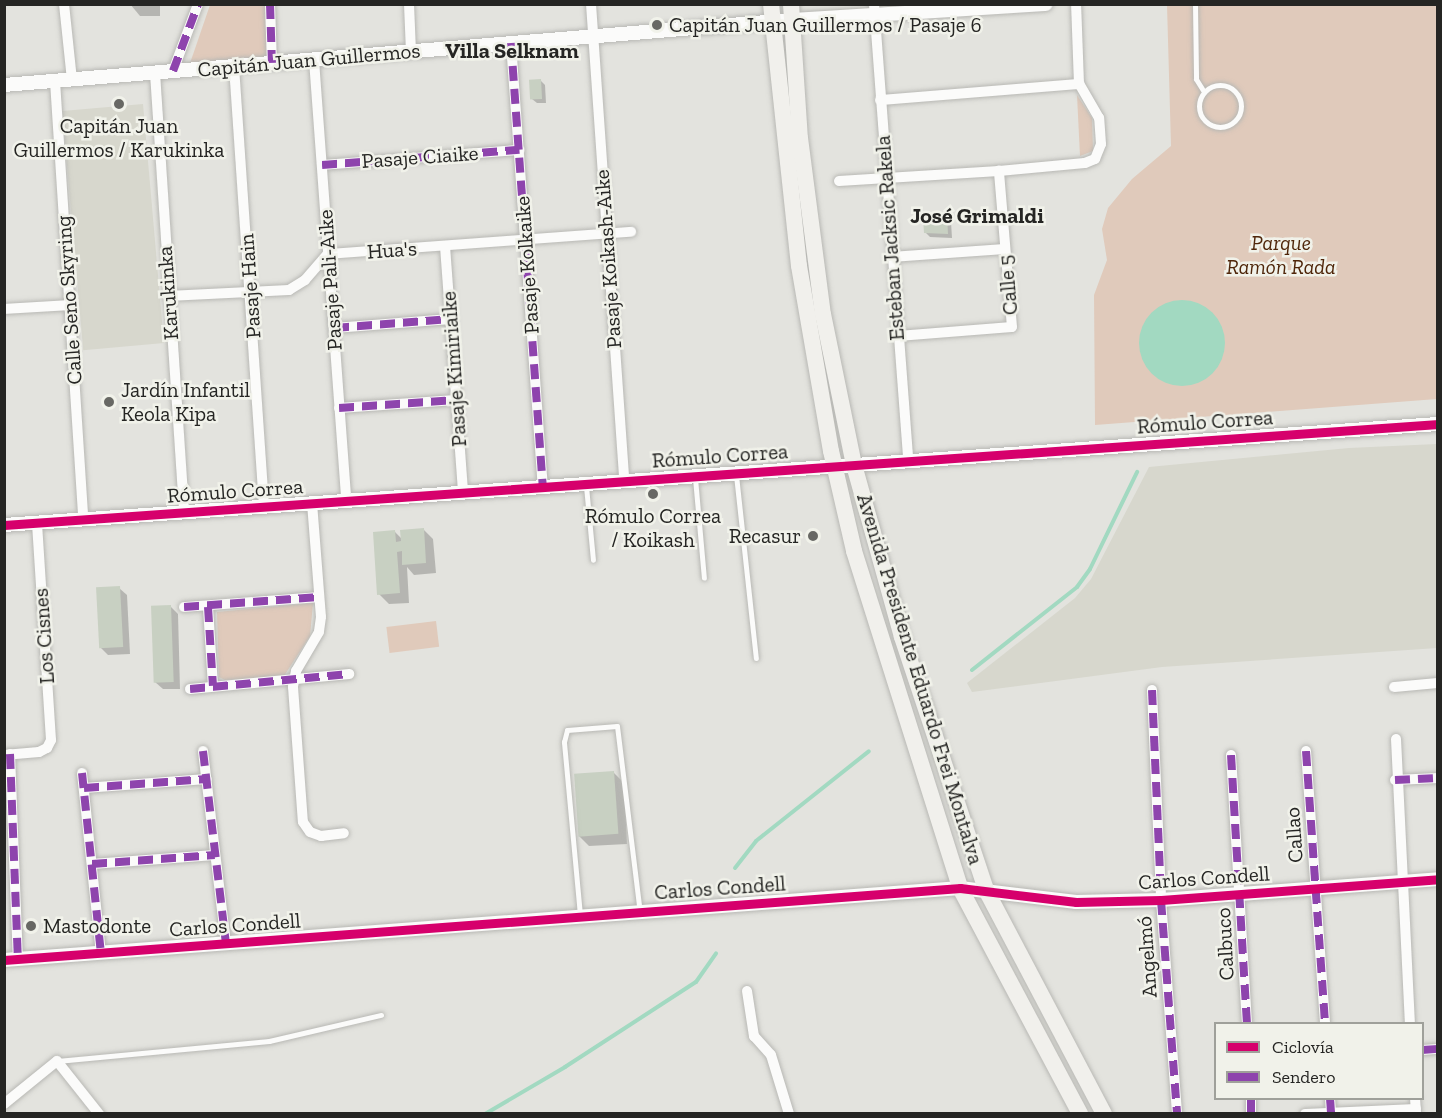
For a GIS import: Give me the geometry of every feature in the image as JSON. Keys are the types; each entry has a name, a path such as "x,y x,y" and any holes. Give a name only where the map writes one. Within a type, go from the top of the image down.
{"main road":[{"name":"Avenida Presidente Eduardo Frei Montalva","path":"771,4 799,266 834,466 854,551 960,888 1080,1113"},
{"name":"Avenida Presidente Eduardo Frei Montalva","path":"792,12 812,244 854,465 902,637 986,890 1104,1113"}],"street":[{"path":"64,4 72,80"},
{"path":"173,71 198,4"},
{"path":"270,4 273,63"},
{"path":"409,4 411,52"},
{"name":"Pasaje Koikash-Aike","path":"591,4 624,481"},
{"name":"Capitán Juan Guillermos","path":"4,85 772,22 792,12 1045,4"},
{"path":"839,181 1084,164 1095,159 1101,144 1099,118 1078,84 1076,4"},
{"name":"Esteban Jacksic Rakela","path":"875,10 891,257 908,461"},
{"name":"Pasaje Kolkaike","path":"511,43 543,487"},
{"name":"Pasaje Pali-Aike","path":"314,60 346,501"},
{"name":"Pasaje Hain","path":"234,66 264,507"},
{"name":"Karukinka","path":"155,73 184,512"},
{"name":"Calle Seno Skyring","path":"55,81 83,519"},
{"path":"880,100 1078,84"},
{"name":"Pasaje Ciaike","path":"322,165 519,150"},
{"name":"Calle 5","path":"898,336 1012,327 999,171"},
{"name":"Hua's","path":"328,254 631,232"},
{"name":"Pasaje Kimiriaike","path":"445,246 463,492"},
{"path":"891,257 1005,249"},
{"path":"168,296 297,287 328,254"},
{"path":"4,309 70,305"},
{"path":"334,328 451,319"},
{"path":"339,408 456,400"},
{"name":"Rómulo Correa","path":"4,525 1437,424"},
{"path":"312,503 319,597 319,632 294,678 303,822 309,832 321,836 344,833"},
{"name":"Los Cisnes","path":"7,754 47,748 51,740 37,523"},
{"path":"184,607 319,597"},
{"path":"208,607 213,686"},
{"path":"190,689 349,674"},
{"path":"1394,687 1437,683"},
{"name":"Angelmó","path":"1152,690 1161,900 1177,1113"},
{"path":"1396,739 1395,780 1410,1022"},
{"path":"203,750 226,944"},
{"name":"Callao","path":"1306,751 1325,1022"},
{"path":"7,754 11,960"},
{"name":"Calbuco","path":"1231,755 1247,1022"},
{"path":"82,773 101,953"},
{"path":"1395,780 1437,778"},
{"path":"84,788 207,779"},
{"path":"92,864 215,855"},
{"name":"Carlos Condell","path":"11,960 960,888 1076,902 1161,900 1437,879"},
{"path":"747,991 754,1036 771,1055 789,1113"},
{"path":"4,1104 57,1061 99,1113"},
{"path":"1305,1113 1415,1107"}],"lane":[{"path":"1195,4 1196,79 1204,92"},
{"path":"1216,85 1230,87 1241,105 1237,118 1226,126 1207,122 1199,104 1204,92 1216,85"},
{"path":"735,473 756,658"},
{"path":"695,476 704,578"},
{"path":"586,484 593,560"},
{"path":"580,917 564,742 567,730 617,726 640,912"},
{"path":"57,1061 269,1041 381,1015"}],"shaded area":[{"path":"143,104 164,343 83,350 62,111"},
{"path":"1182,300 1198,304 1212,313 1221,327 1225,343 1221,359 1212,373 1198,382 1182,386 1166,382 1152,373 1143,359 1139,343 1143,327 1152,313 1166,304"},
{"path":"1437,444 1437,648 1162,667 972,692 967,683 1075,598 1091,579 1149,467 1349,448"}],"green space":[{"path":"210,5 266,5 270,65 188,69"},
{"name":"Parque Ramón Rada","path":"1167,5 1437,5 1437,399 1095,425 1094,295 1107,260 1102,229 1108,208 1132,179 1171,146"},
{"path":"1077,95 1092,118 1093,151 1080,156"},
{"path":"313,603 310,636 284,676 225,680 219,677 217,612"},
{"path":"436,621 439,647 390,653 386,627"}],"building":[{"path":"541,79 542,99 530,100 529,80"},
{"path":"947,216 948,234 924,233 923,218"},
{"path":"424,528 426,563 402,565 402,551 397,552 400,593 377,595 373,532 395,530 396,542 401,541 400,530"},
{"path":"120,586 123,647 99,648 96,587"},
{"path":"171,605 174,682 154,683 151,606"},
{"path":"614,771 618,834 578,837 574,774"}],"waterway":[{"path":"972,670 1077,587 1090,569 1137,472"},
{"path":"735,868 756,841 869,751"},
{"path":"485,1114 565,1067 696,982 716,953"}],"marked path":[{"path":"173,71 198,4"},
{"path":"270,4 272,63"},
{"path":"511,43 543,487"},
{"path":"322,165 519,150"},
{"path":"334,328 451,319"},
{"path":"339,408 456,400"},
{"path":"184,607 319,597"},
{"path":"208,607 213,686"},
{"path":"190,689 349,674"},
{"path":"1152,690 1161,900 1177,1114"},
{"path":"203,751 226,943"},
{"path":"1306,751 1325,1022"},
{"path":"10,754 18,959"},
{"path":"1231,755 1247,1022"},
{"path":"82,773 101,953"},
{"path":"1395,780 1438,778"},
{"path":"84,788 207,779"},
{"path":"92,864 215,855"},
{"path":"1424,1050 1438,1049"},
{"path":"1251,1100 1251,1114"},
{"path":"1330,1100 1331,1114"}],"cycle path":[{"path":"4,525 1438,424"},
{"path":"4,960 960,888 1076,902 1161,900 1438,879"}],"place":[{"name":"Capitán Juan Guillermos / Pasaje 6","path":"657,25"},
{"name":"Capitán Juan Guillermos / Karukinka","path":"119,104"},
{"name":"Jardín Infantil Keola Kipa","path":"109,402"},
{"name":"Rómulo Correa / Koikash","path":"653,494"},
{"name":"Recasur","path":"813,536"},
{"name":"Mastodonte","path":"31,926"}],"district":[{"name":"Villa Selknam","path":"512,51"},
{"name":"José Grimaldi","path":"977,216"}]}
